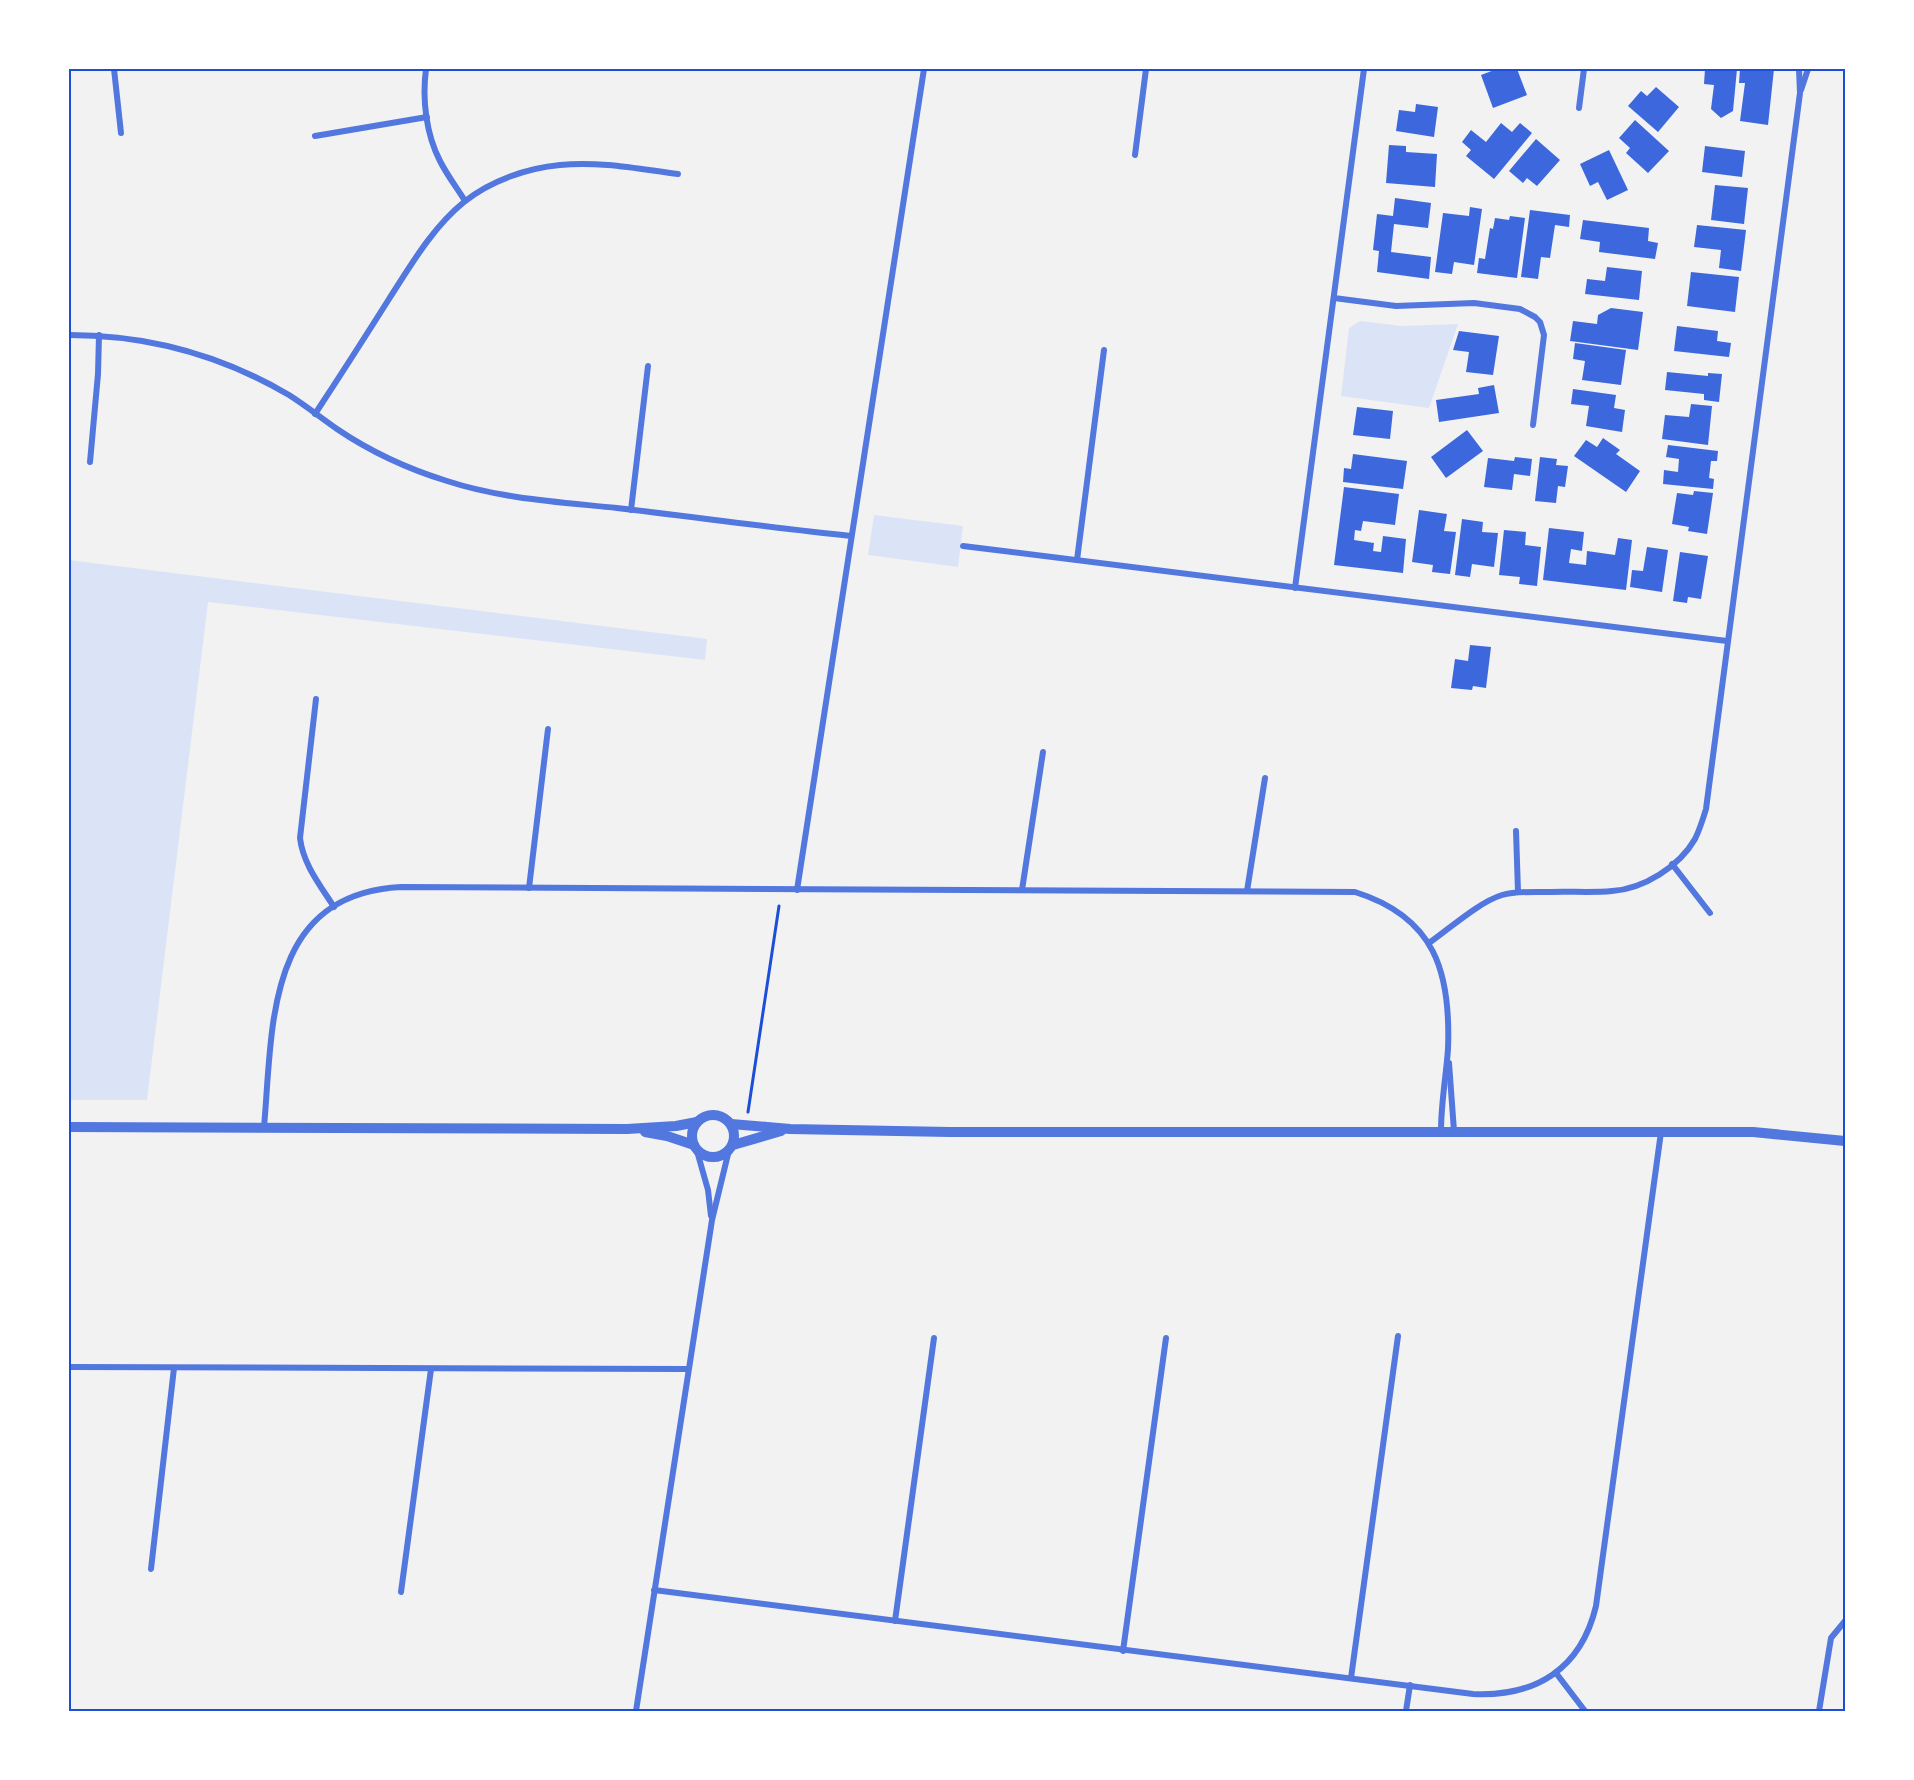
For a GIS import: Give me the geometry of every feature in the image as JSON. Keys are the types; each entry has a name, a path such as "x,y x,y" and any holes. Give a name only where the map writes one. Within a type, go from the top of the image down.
{"street":[{"path":"114,69 120,133"},
{"path":"426,69 424,94 431,140 440,161 465,201"},
{"path":"797,890 924,69"},
{"path":"1135,155 1146,69"},
{"path":"1295,588 1364,69"},
{"path":"1579,108 1584,69"},
{"path":"1429,943 1488,901 1500,896 1518,892 1620,890 1644,883 1672,864 1694,840 1706,809 1800,93 1799,69"},
{"path":"1800,93 1808,69"},
{"path":"315,136 427,117"},
{"path":"315,414 435,231 465,201 508,178 533,169 558,165 604,165 678,174"},
{"path":"1334,298 1396,306 1474,303 1528,311 1540,322 1544,335 1533,425"},
{"path":"69,335 99,335 155,343 208,356 291,396 344,434 385,457 449,482 506,495 851,536"},
{"path":"90,462 99,335"},
{"path":"1077,560 1104,350"},
{"path":"631,510 648,366"},
{"path":"963,546 1727,641"},
{"path":"316,699 300,838 301,851 307,866 334,907"},
{"path":"529,888 548,729"},
{"path":"1022,890 1043,752"},
{"path":"1247,891 1265,778"},
{"path":"1516,831 1518,892"},
{"path":"1672,864 1710,913"},
{"path":"264,1127 270,1051 283,974 290,955 310,925 334,907 356,895 382,888 529,888 1355,892 1400,914 1429,943 1443,975 1446,991 1454,1131"},
{"path":"1441,1131 1441,1106 1448,1050"},
{"path":"69,1127 627,1129 676,1126 698,1122 708,1115 721,1116 730,1124 734,1130 712,1220 687,1369 636,1711"},
{"path":"698,1122 692,1133 708,1190 712,1220"},
{"path":"730,1124 790,1129 950,1132 1754,1132 1845,1141"},
{"path":"627,1129 667,1136 696,1148 710,1157 717,1157 731,1147 790,1129"},
{"path":"654,1590 1123,1651 1492,1695 1533,1686 1556,1673 1572,1658 1592,1626 1661,1132"},
{"path":"1351,1678 1398,1336"},
{"path":"895,1621 934,1338"},
{"path":"1123,1651 1166,1338"},
{"path":"69,1367 687,1369"},
{"path":"151,1569 174,1368"},
{"path":"401,1592 431,1369"},
{"path":"1819,1711 1830,1638 1845,1621"},
{"path":"1556,1673 1585,1711"},
{"path":"1406,1711 1410,1685"}],"path":[{"path":"746,1126 779,906"}],"shaded area":[{"path":"1360,321 1403,326 1458,324 1429,408 1341,396 1349,328"},
{"path":"874,515 963,526 958,567 868,555"},
{"path":"69,560 707,639 705,660 208,602 147,1100 69,1100"}],"building":[{"path":"1497,69 1517,69 1527,95 1493,108 1481,75"},
{"path":"1705,69 1737,69 1733,111 1721,118 1711,109 1714,85 1704,84"},
{"path":"1740,69 1774,69 1768,125 1740,121 1745,83 1739,83"},
{"path":"1656,87 1679,107 1658,132 1628,106 1641,91 1647,96"},
{"path":"1416,104 1438,107 1434,137 1396,131 1399,110 1415,112"},
{"path":"1635,120 1669,151 1648,173 1626,153 1630,148 1619,138"},
{"path":"1501,123 1512,132 1520,123 1532,133 1494,179 1466,156 1471,150 1462,142 1471,130 1486,142"},
{"path":"1536,139 1560,160 1537,186 1527,178 1523,183 1509,171"},
{"path":"1389,145 1406,146 1406,152 1437,154 1435,187 1386,183"},
{"path":"1705,146 1745,151 1742,177 1702,172"},
{"path":"1609,150 1628,190 1607,200 1598,182 1590,186 1580,164"},
{"path":"1715,185 1748,188 1744,224 1711,220"},
{"path":"1395,198 1431,203 1428,228 1394,224 1391,252 1431,257 1429,279 1377,272 1379,251 1373,250 1377,214 1393,216"},
{"path":"1470,207 1482,209 1474,265 1454,262 1452,274 1435,272 1443,213 1469,216"},
{"path":"1530,210 1570,215 1569,227 1555,225 1550,258 1541,257 1538,279 1521,277"},
{"path":"1510,216 1525,218 1517,278 1477,273 1479,258 1485,259 1490,228 1493,229 1495,218 1509,220"},
{"path":"1583,220 1649,228 1648,241 1658,243 1655,259 1599,252 1600,242 1580,239"},
{"path":"1697,225 1746,230 1741,271 1719,268 1721,250 1694,247"},
{"path":"1607,267 1642,271 1639,300 1585,294 1587,279 1605,281"},
{"path":"1691,272 1739,277 1735,312 1687,306"},
{"path":"1611,308 1643,312 1638,350 1570,341 1573,321 1597,324 1598,315"},
{"path":"1677,326 1718,331 1717,341 1731,343 1729,357 1674,351"},
{"path":"1459,331 1499,336 1493,375 1466,372 1469,352 1453,350"},
{"path":"1575,343 1626,350 1621,385 1582,380 1585,361 1573,359"},
{"path":"1667,372 1708,376 1708,373 1722,374 1719,402 1704,400 1704,394 1665,390"},
{"path":"1494,385 1499,413 1439,422 1436,400 1479,394 1478,388"},
{"path":"1573,389 1616,395 1614,408 1625,410 1622,432 1586,426 1589,406 1571,404"},
{"path":"1691,404 1712,406 1708,445 1662,439 1665,415 1689,417"},
{"path":"1357,407 1393,411 1390,439 1353,435"},
{"path":"1467,430 1483,451 1446,478 1431,457"},
{"path":"1603,438 1620,450 1616,454 1640,471 1626,492 1574,456 1586,440 1597,447"},
{"path":"1668,445 1718,451 1717,461 1711,461 1709,478 1714,479 1713,489 1663,484 1664,470 1678,472 1679,459 1666,457"},
{"path":"1353,454 1407,461 1403,489 1343,482 1344,468 1351,469"},
{"path":"1515,457 1532,459 1530,476 1514,474 1512,490 1484,487 1488,458 1514,461"},
{"path":"1540,457 1557,459 1556,465 1568,466 1565,487 1558,486 1556,503 1535,501"},
{"path":"1344,487 1399,494 1395,525 1363,521 1361,531 1355,530 1354,540 1374,543 1373,551 1381,552 1383,536 1406,539 1403,573 1334,565"},
{"path":"1694,491 1713,493 1707,534 1688,531 1689,527 1672,524 1677,493 1693,495"},
{"path":"1419,510 1447,514 1444,531 1456,532 1450,574 1432,572 1433,565 1412,562"},
{"path":"1462,519 1483,522 1482,532 1498,533 1494,567 1472,564 1470,577 1455,575"},
{"path":"1549,528 1584,532 1582,551 1571,549 1569,563 1586,565 1587,551 1615,555 1618,538 1632,540 1626,590 1543,580"},
{"path":"1504,530 1526,532 1525,545 1541,547 1537,586 1519,584 1520,577 1499,575"},
{"path":"1647,547 1668,550 1662,592 1630,587 1632,570 1643,571"},
{"path":"1680,552 1708,556 1701,599 1688,597 1687,603 1673,601"},
{"path":"1470,645 1491,647 1486,688 1473,686 1472,690 1451,688 1455,659 1468,661"}]}
